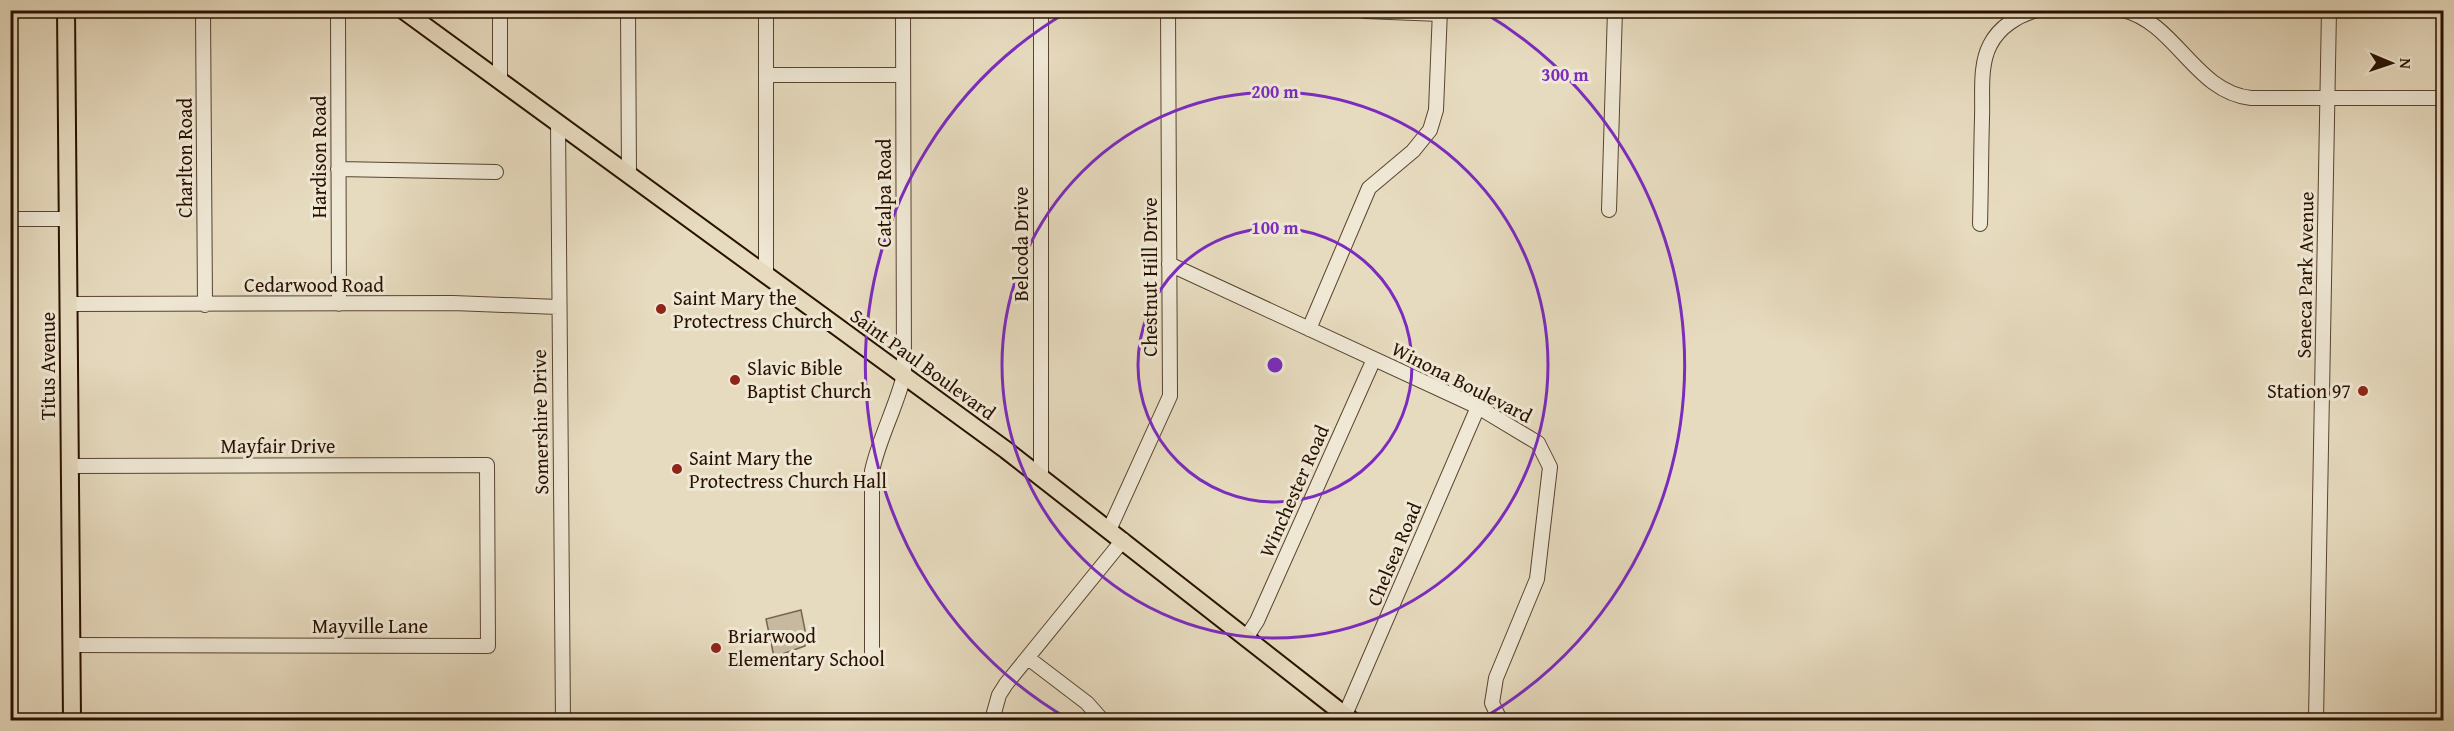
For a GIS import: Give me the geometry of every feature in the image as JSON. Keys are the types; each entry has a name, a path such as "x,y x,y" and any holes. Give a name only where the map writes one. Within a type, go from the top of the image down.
{"main road":[{"name":"Titus Avenue","path":"66,10 72,720"},
{"name":"Saint Paul Boulevard","path":"403,10 904,375 1123,540 1348,718"}],"street":[{"name":"Charlton Road","path":"203,10 205,305"},
{"name":"Hardison Road","path":"338,10 339,304"},
{"path":"500,10 500,81"},
{"path":"628,10 629,175"},
{"path":"766,10 766,275"},
{"name":"Catalpa Road","path":"872,658 872,471 878,447 900,392 904,375 903,10"},
{"name":"Belcoda Drive","path":"1041,10 1041,478"},
{"name":"Chestnut Hill Drive","path":"1109,530 1170,396 1168,10"},
{"path":"1609,210 1615,10"},
{"path":"1980,224 1983,82 1986,56 2003,28 2022,15 2037,10"},
{"path":"2123,10 2151,22 2188,60 2229,93 2251,98 2444,98"},
{"name":"Seneca Park Avenue","path":"2316,720 2329,10"},
{"path":"1309,329 1369,188 1413,151 1430,130 1436,110 1440,12 1365,11"},
{"path":"766,75 903,75"},
{"name":"Somershire Drive","path":"558,123 563,720"},
{"path":"338,169 496,172"},
{"path":"10,219 68,219"},
{"name":"Winona Boulevard","path":"1169,264 1478,407 1538,443 1550,467 1537,579 1492,693 1492,703 1500,720"},
{"name":"Cedarwood Road","path":"69,304 463,303 558,308"},
{"name":"Winchester Road","path":"1246,638 1257,621 1374,359"},
{"name":"Chelsea Road","path":"1348,718 1478,407"},
{"name":"Mayfair Drive","path":"69,466 487,465"},
{"name":"Mayville Lane","path":"71,645 488,645 487,465"},
{"path":"992,720 999,696 1123,540"},
{"path":"1028,658 1087,703 1102,720"}],"shaded area":[{"path":"801,610 805,646 774,657 766,619"}],"place":[{"name":"Saint Mary the Protectress Church","path":"661,309"},
{"name":"Slavic Bible Baptist Church","path":"735,380"},
{"name":"Station 97","path":"2363,391"},
{"name":"Saint Mary the Protectress Church Hall","path":"677,469"},
{"name":"Briarwood Elementary School","path":"716,648"}]}
